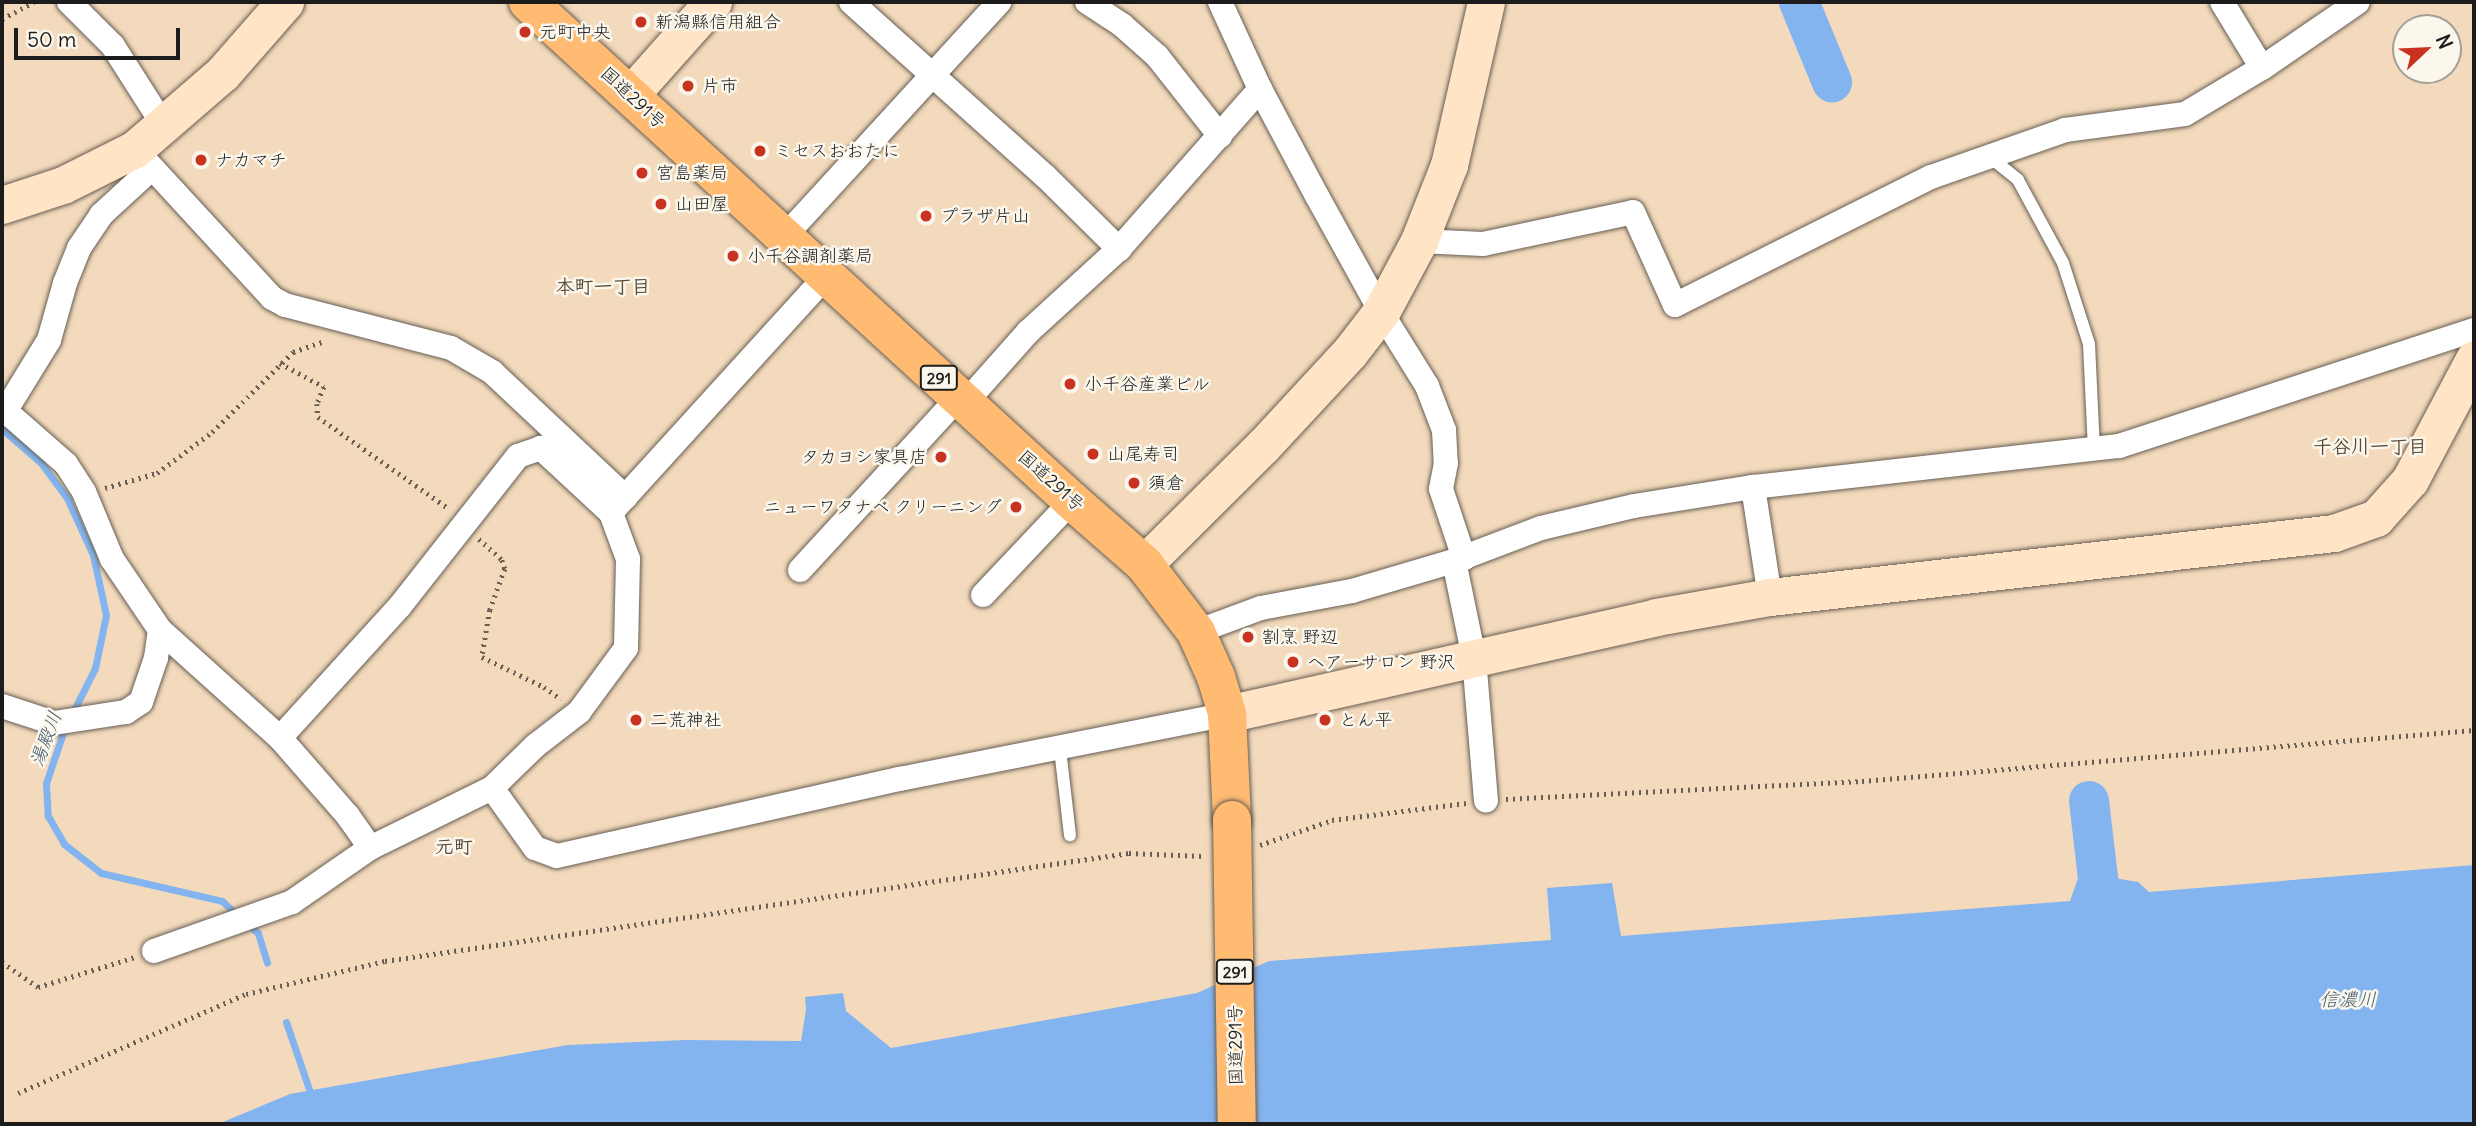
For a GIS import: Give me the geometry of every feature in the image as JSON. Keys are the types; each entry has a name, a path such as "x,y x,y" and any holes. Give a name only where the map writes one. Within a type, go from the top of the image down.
{"highway":[{"name":"国道291号","path":"528,2 1144,564 1196,632 1216,677 1227,714 1232,820 1237,1124"}],"street":[{"path":"69,2 113,46 164,126"},
{"path":"285,2 222,74 164,126 101,215 79,248 58,304 49,340 4,409 66,464 84,492 112,559 160,630 279,738 348,816 370,848"},
{"path":"630,95 713,2"},
{"path":"851,2 1046,177 1119,249"},
{"path":"784,237 999,2"},
{"path":"1087,2 1122,25 1157,56 1220,136"},
{"path":"1220,2 1260,89 1381,312 1427,386 1444,430 1446,463 1441,489 1459,559 1474,658 1486,800"},
{"path":"1144,564 1263,446 1350,352 1381,312 1419,241 1448,165 1486,2"},
{"path":"2222,2 2262,68"},
{"path":"1419,241 1483,244 1633,212 1675,305 1931,177 2064,130 2185,114 2262,68 2358,2"},
{"path":"800,570 1028,332 1119,249 1260,89"},
{"path":"2,205 143,159"},
{"path":"143,159 272,298 285,305 451,348 492,372 618,505 628,559 626,648 579,712 535,746 492,788 370,848 292,902 154,951"},
{"path":"618,505 827,275"},
{"path":"1196,632 1261,608 1352,591 1459,559 1541,528 1634,506 1753,487 2119,446 2474,330"},
{"path":"492,788 535,848 557,856 900,779 1227,714 1656,617 1770,597 2334,534 2376,518 2410,480 2474,359"},
{"path":"279,738 400,606 518,456 541,448 618,505"},
{"path":"1753,487 1770,597"},
{"path":"983,595 1072,501"},
{"path":"2,706 54,723 127,712 141,702 156,658 160,630"}],"lane":[{"path":"1990,156 2018,180 2063,263 2089,344 2094,449"},
{"path":"1060,748 1070,835"}],"path":[{"path":"2,19 34,2"},
{"path":"84,492 157,473 212,432 293,352 307,345 333,341"},
{"path":"2,962 38,987 154,951"}],"water":[{"name":"信濃川","path":"2113,839 2114,878 2138,882 2149,892 2474,865 2474,1124 218,1124 290,1094 568,1045 685,1040 801,1041 806,1010 805,997 843,993 846,1011 891,1048 1197,993 1269,961 1551,940 1547,888 1612,883 1621,936 2070,901 2078,878 2074,841"}],"waterway":[{"path":"1799,2 1832,82"},
{"name":"湯殿川","path":"2,429 41,463 67,498 93,555 106,615 95,668 72,714"},
{"name":"湯殿川","path":"65,727 46,783 48,816 64,844 101,873 222,901 238,916"},
{"path":"2089,801 2100,895"},
{"name":"湯殿川","path":"247,924 258,933 267,963"},
{"name":"湯殿川","path":"286,1022 312,1098"}],"place":[{"name":"新潟縣信用組合","path":"641,22"},
{"name":"元町中央","path":"525,32"},
{"name":"片市","path":"688,86"},
{"name":"ミセスおおたに","path":"760,151"},
{"name":"ナカマチ","path":"201,160"},
{"name":"宮島薬局","path":"642,173"},
{"name":"山田屋","path":"661,204"},
{"name":"プラザ片山","path":"926,216"},
{"name":"小千谷調剤薬局","path":"733,256"},
{"name":"小千谷産業ビル","path":"1070,384"},
{"name":"山尾寿司","path":"1093,454"},
{"name":"タカヨシ家具店","path":"941,457"},
{"name":"須倉","path":"1134,483"},
{"name":"ニューワタナベ クリーニング","path":"1016,507"},
{"name":"割烹 野辺","path":"1248,637"},
{"name":"ヘアーサロン 野沢","path":"1293,662"},
{"name":"二荒神社","path":"636,720"},
{"name":"とん平","path":"1325,720"}],"district":[{"name":"本町一丁目","path":"603,287"},
{"name":"千谷川一丁目","path":"2370,447"},
{"name":"元町","path":"454,847"}]}
